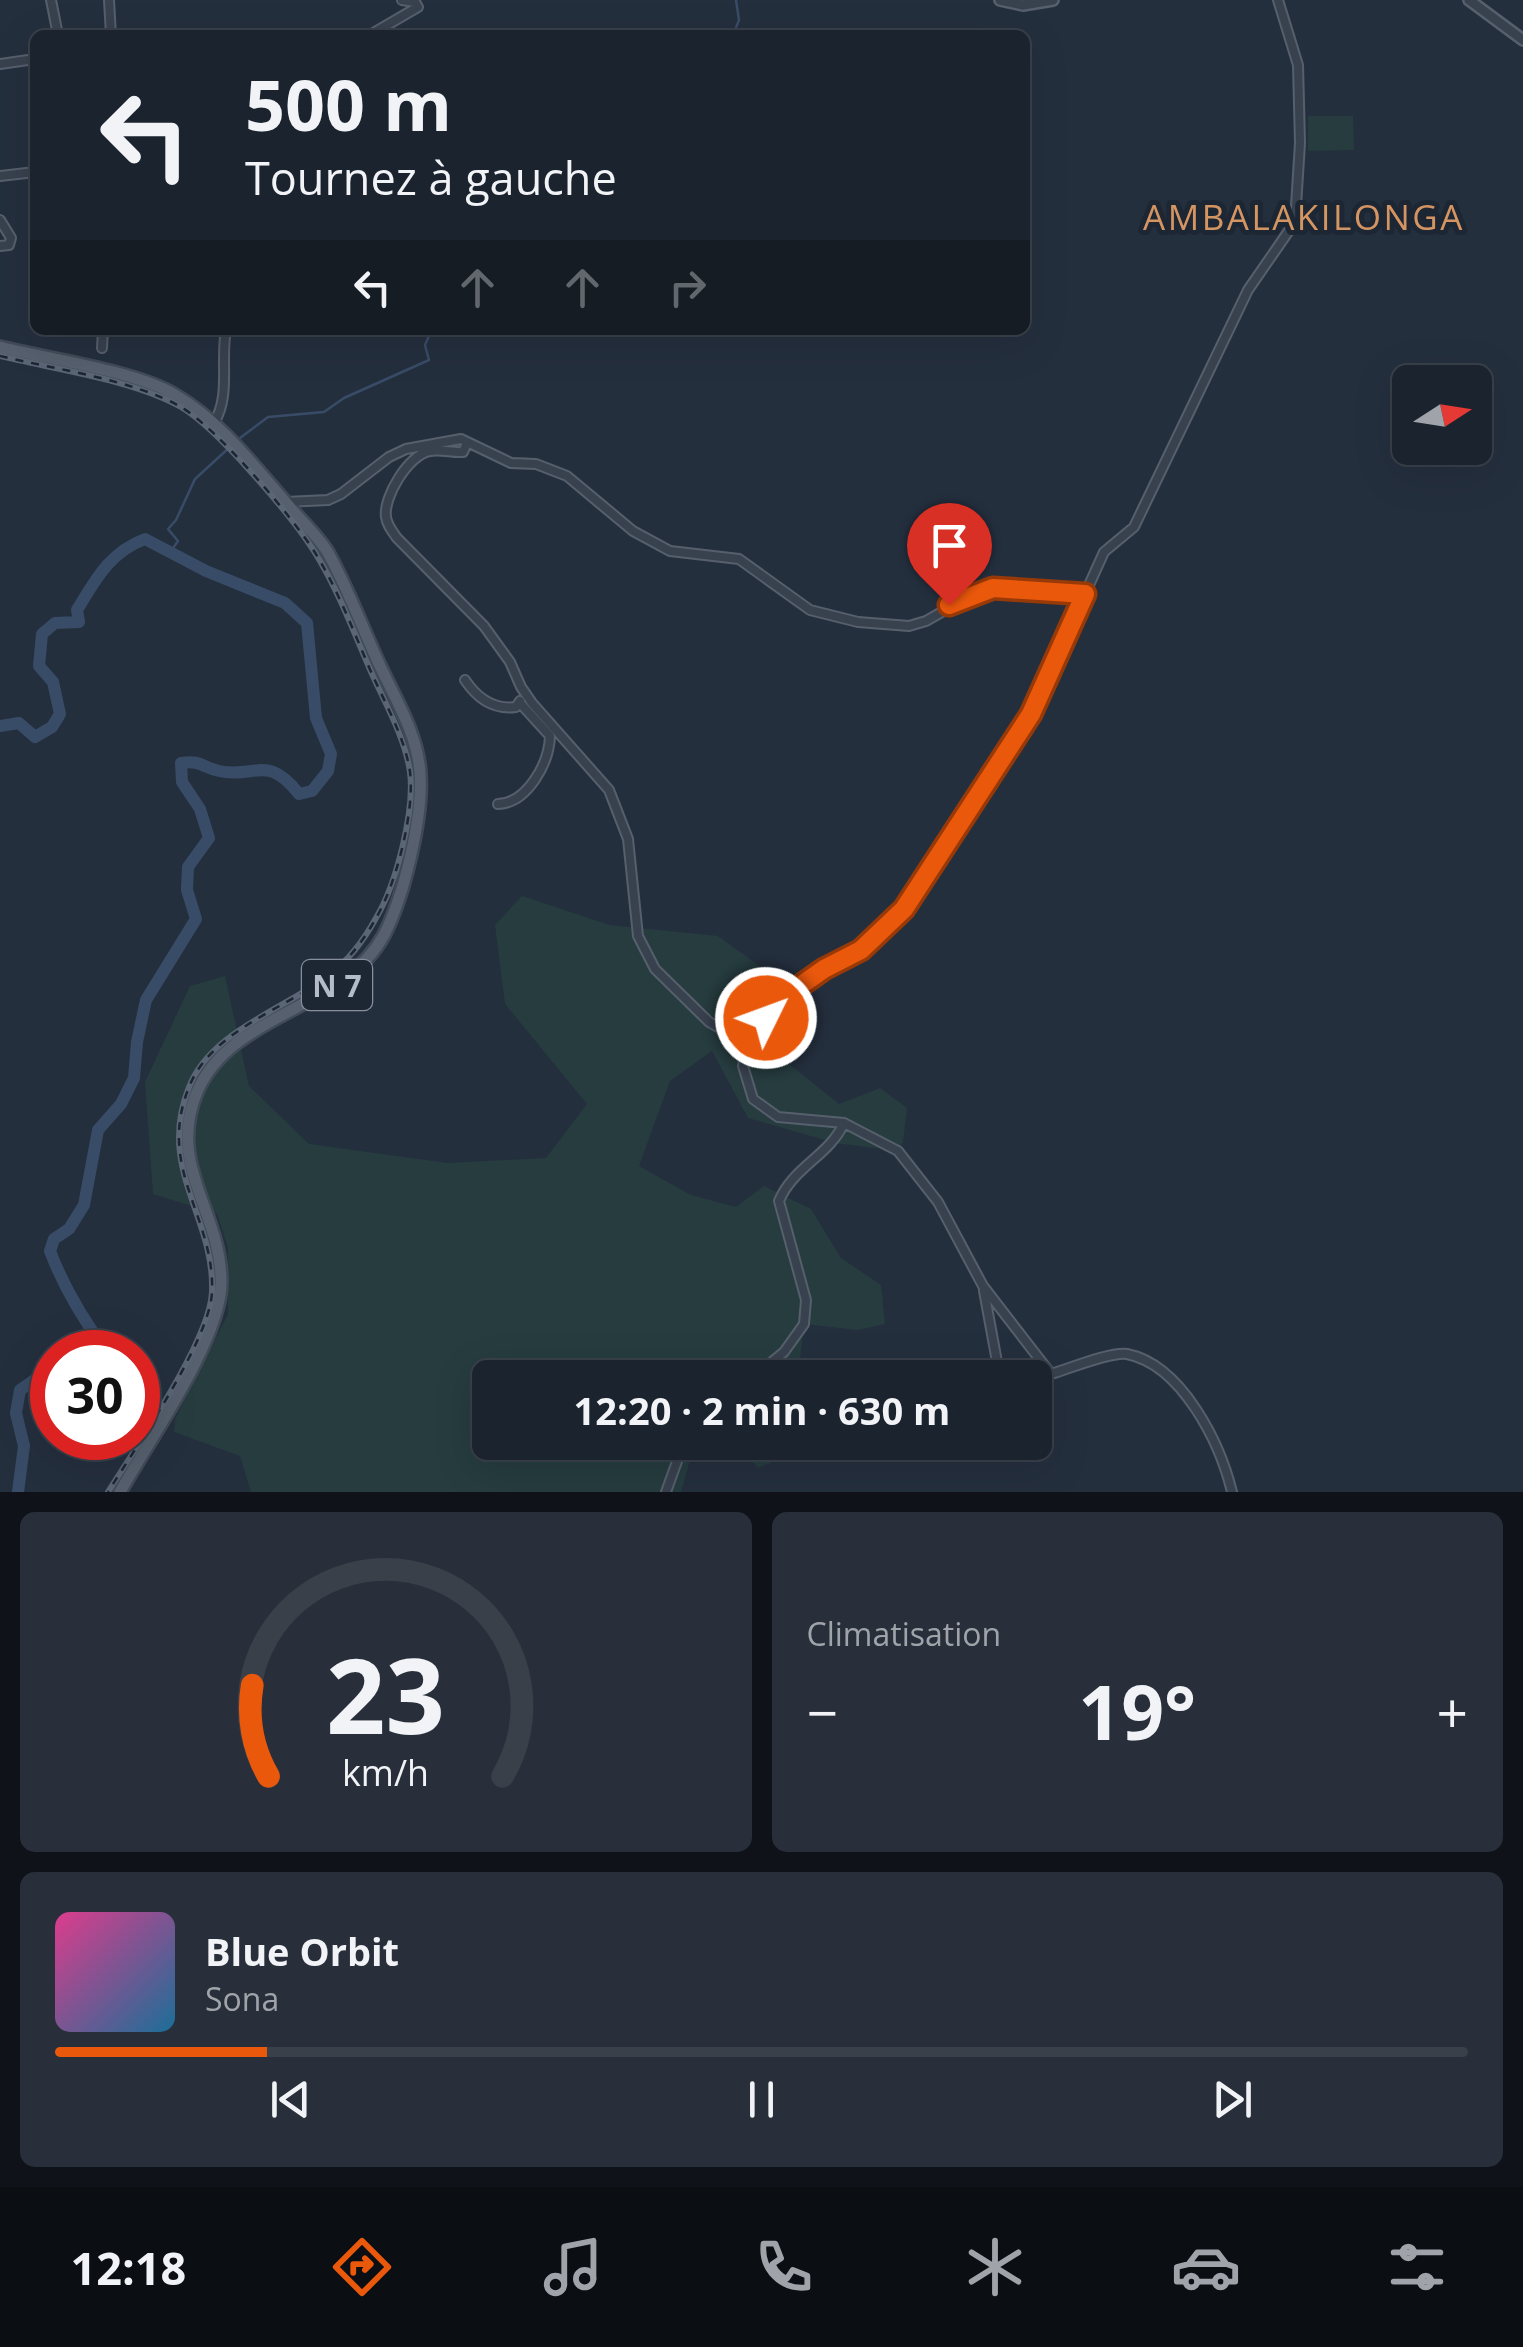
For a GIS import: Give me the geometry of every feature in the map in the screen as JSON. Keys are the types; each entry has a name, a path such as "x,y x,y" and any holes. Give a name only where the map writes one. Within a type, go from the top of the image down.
{"main road":[{"name":"N 7","path":"0,347 143,381 198,410 228,437 326,550 412,733 420,774 421,807 397,897 385,932 370,957 345,980 233,1046 214,1064 197,1091 187,1124 188,1165 218,1256 218,1310 202,1348 120,1492"}],"street":[{"path":"50,0 57,30"},
{"path":"110,0 111,30"},
{"path":"402,0 416,2 418,6"},
{"path":"378,30 428,0"},
{"path":"1000,0 1024,5 1053,0"},
{"path":"1040,1360 983,1286 938,1202 898,1151 844,1123 778,1117 753,1099 743,1066 749,1037 783,998 824,969 861,950 904,909 1031,714 1104,552 1134,527 1248,290 1295,222 1300,143 1298,64 1278,0"},
{"path":"1469,0 1523,40"},
{"path":"0,64 30,61"},
{"path":"0,176 30,173"},
{"path":"0,220 11,238 9,245 0,246"},
{"path":"102,348 103,335"},
{"path":"214,423 222,410 225,335"},
{"path":"285,502 328,500 406,449 454,439 511,463 536,464 567,476 633,531 670,552 738,559 810,610 858,622 909,626 963,598 993,588 1085,594"},
{"path":"467,443 463,452 430,451 410,465 385,510 386,522 484,626 510,662 520,688 559,737 610,790 628,839 638,936 656,969 709,1022 734,1036 749,1037"},
{"path":"465,680 485,702 508,708 520,703"},
{"path":"498,804 520,799 538,774 550,745 550,736 520,703 520,688"},
{"path":"774,1360 804,1324 806,1300 778,1201 806,1163 835,1143 844,1123"},
{"path":"983,1286 997,1360"},
{"path":"1052,1374 1124,1353 1156,1366 1184,1390 1225,1464 1232,1492"},
{"path":"666,1492 678,1460"}],"green space":[{"path":"1308,116 1353,116 1354,150 1308,151"},
{"path":"522,896 609,925 718,936 765,970 779,1056 839,1104 880,1088 907,1108 903,1142 898,1151 835,1143 748,1118 712,1051 670,1081 639,1166 691,1195 736,1207 764,1186 811,1209 841,1258 881,1285 885,1324 858,1330 804,1324 800,1360 472,1360 472,1460 690,1460 681,1492 251,1492 240,1456 174,1432 175,1419 228,1314 228,1248 217,1214 153,1194 145,1082 190,986 225,976 249,1086 309,1144 448,1163 546,1158 587,1104 505,1004 495,925"},
{"path":"751,1460 773,1460 773,1462 758,1468"}],"waterway":[{"path":"735,30 739,20 736,0"},
{"path":"236,441 268,417 324,412 344,398 429,360 425,345 431,335"},
{"path":"171,551 178,541 168,529 195,479 231,446"},
{"path":"0,726 19,723 35,737 52,727 60,714 53,682 39,666 42,634 55,623 79,622 77,610 105,568 122,551 145,539 206,571 285,603 307,623 316,718 331,754 328,771 312,791 299,794 278,774 269,771 231,773 198,763 181,763 182,782 200,809 209,838 188,867 187,890 196,919 146,1000 134,1078 121,1104 98,1130 84,1205 69,1229 54,1239 50,1251 91,1330"},
{"path":"18,1492 24,1446 16,1413 20,1390 30,1383"}],"railway":[{"path":"0,356 117,382 162,398 196,418 233,452 288,516 323,566 394,722 410,772 410,807 397,868 383,904 361,942 328,976 231,1036 199,1068 189,1087 179,1143 211,1265 208,1313 186,1365 108,1492"}],"district":[{"name":"AMBALAKILONGA","path":"1304,216"}],"route":[{"path":"766,1018 783,998 824,969 861,950 904,909 1031,714 1085,594 993,588 949,605"}]}
